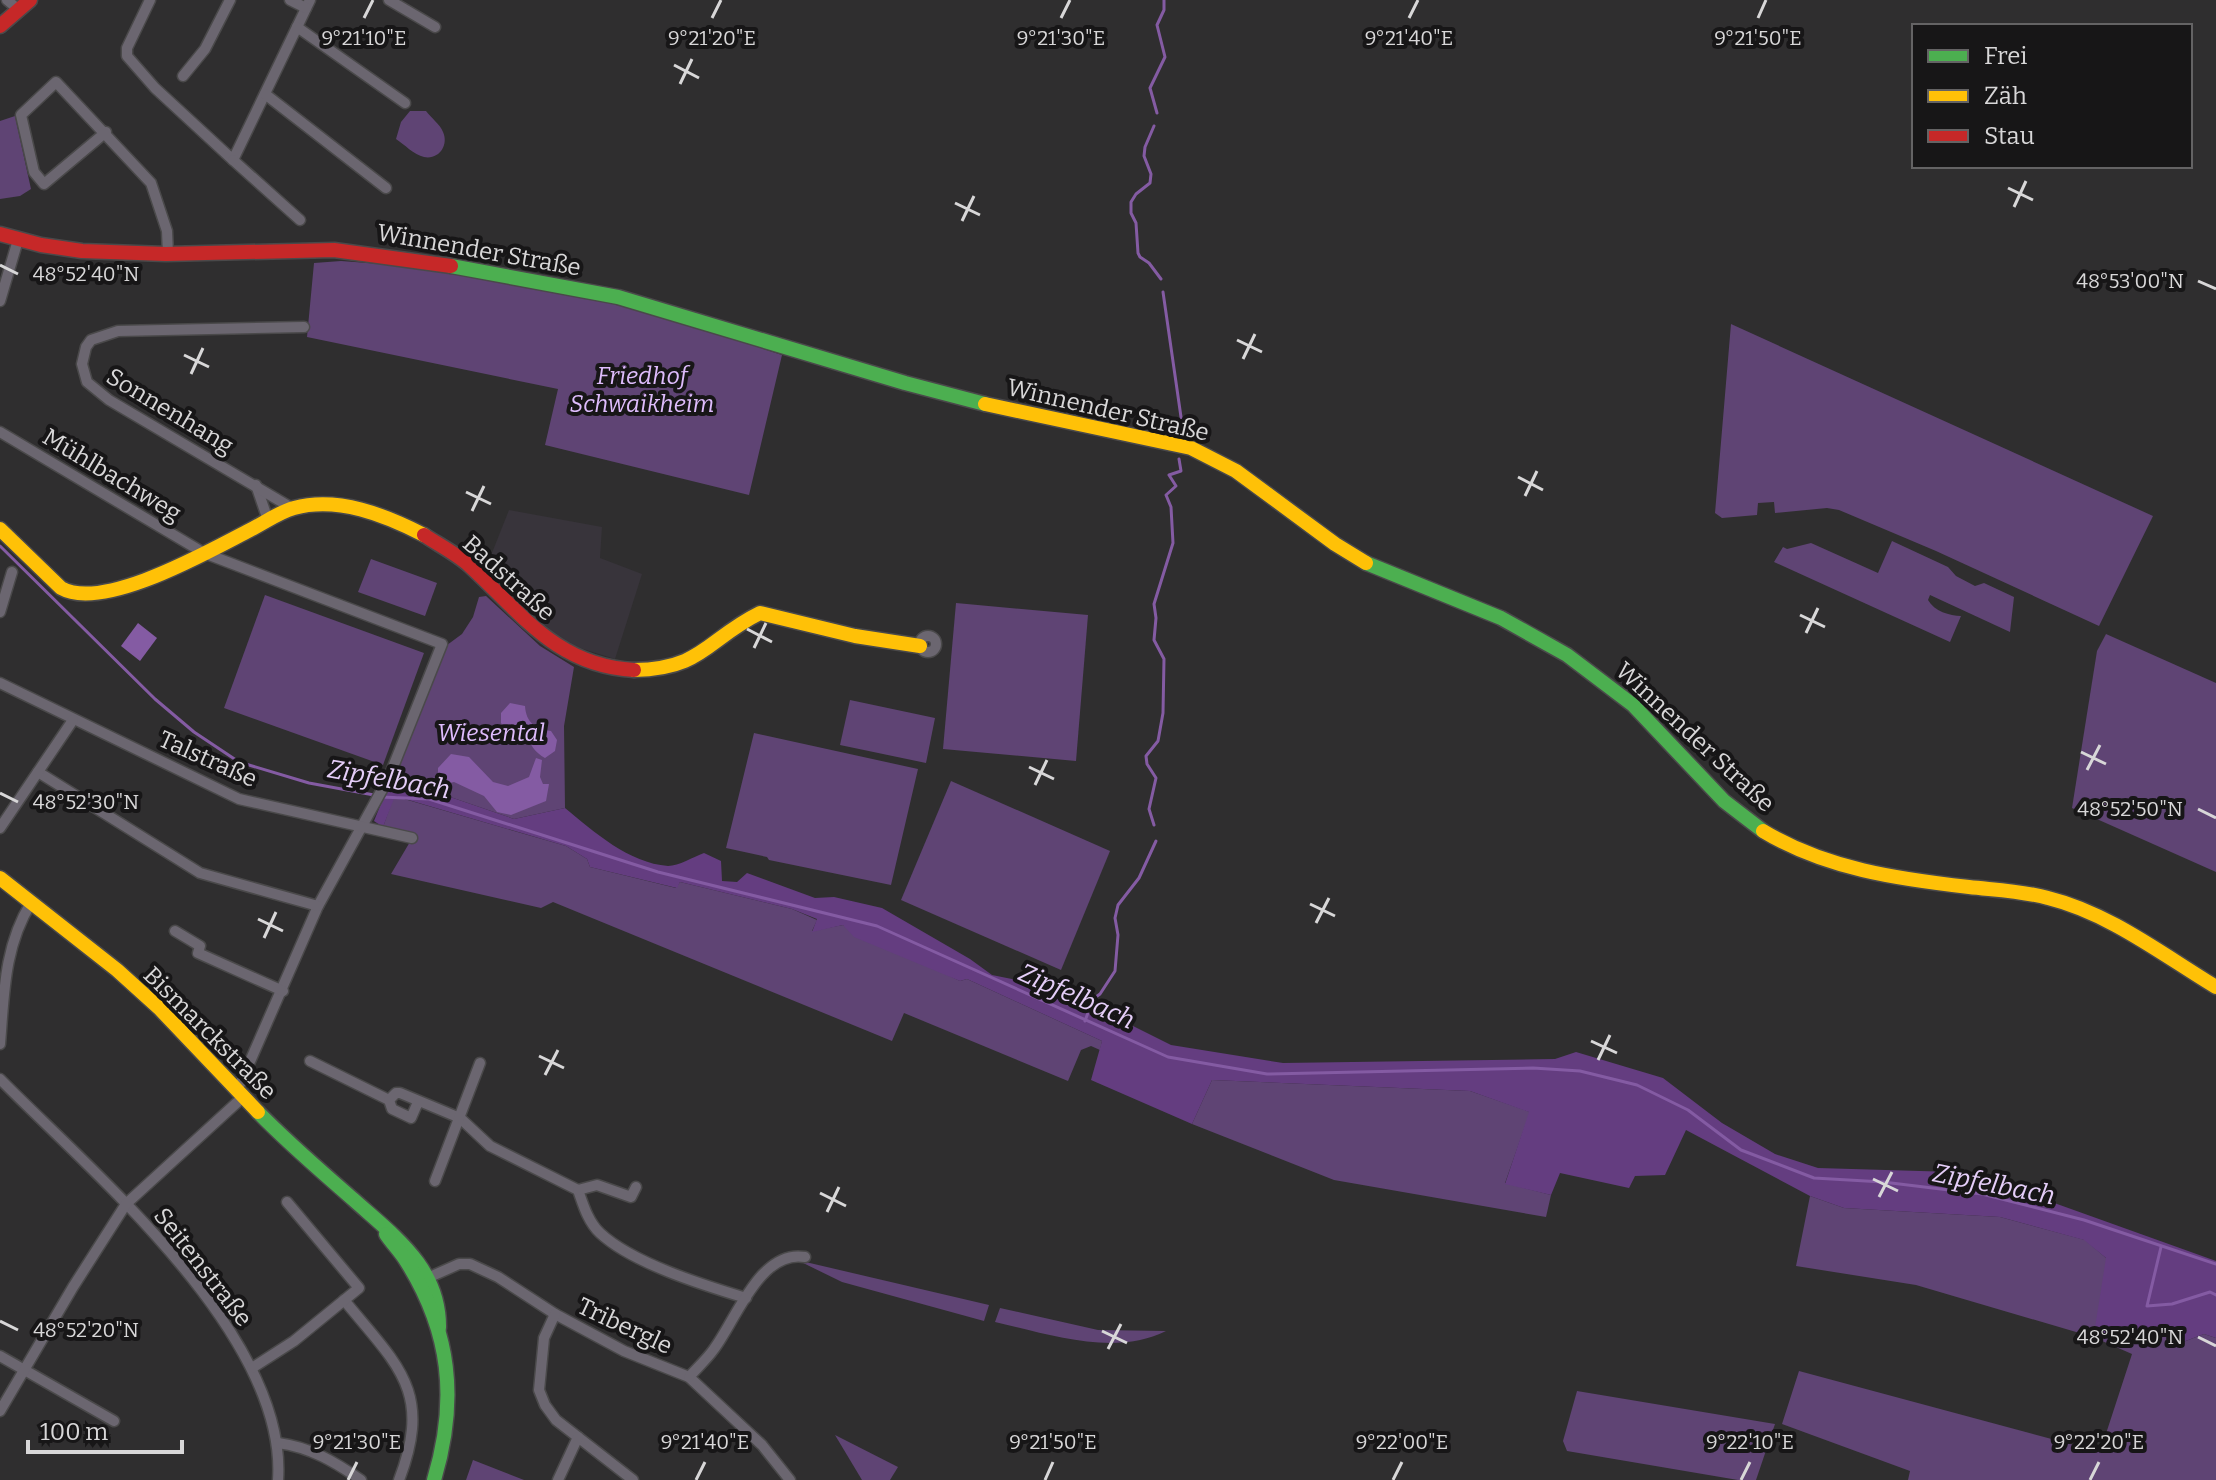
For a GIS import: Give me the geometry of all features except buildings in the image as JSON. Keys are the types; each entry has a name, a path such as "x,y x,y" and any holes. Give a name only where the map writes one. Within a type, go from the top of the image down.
{"main road":[{"path":"0,26 25,5"},
{"name":"Winnender Straße","path":"0,234 89,253 343,251 577,288 713,323 793,351 981,403 1191,448 1215,457 1245,475 1355,557 1401,580 1513,623 1563,651 1639,710 1728,805 1755,826 1788,845 1824,859 1879,874 2057,900 2111,925 2216,987"},
{"name":"Badstraße","path":"0,529 62,588 80,594 129,584 204,553 292,508 311,504 333,505 372,512 401,523 469,565 559,650 593,665 646,670 680,665 760,613 855,636 920,646"},
{"name":"Bismarckstraße","path":"0,878 117,970 159,1008 306,1160 383,1226 435,1295 450,1387 442,1455 434,1480"}],"street":[{"path":"7,0 25,5"},
{"path":"150,0 127,48 127,56 155,88 300,220"},
{"path":"183,76 205,49 230,0"},
{"path":"233,160 308,4 290,0"},
{"path":"389,0 435,27"},
{"path":"297,27 405,103"},
{"path":"106,132 44,184 34,172 21,115 56,82 106,132 151,183 167,231 168,254"},
{"path":"265,94 386,188"},
{"path":"0,301 18,240"},
{"path":"0,289 7,277"},
{"name":"Sonnenhang","path":"292,508 92,388 84,375 83,354 96,337 118,331 304,327"},
{"name":"Mühlbachweg","path":"0,432 204,553 442,644 389,777 362,827"},
{"path":"256,485 268,520"},
{"path":"0,612 12,572"},
{"name":"Talstraße","path":"0,683 239,799 412,838"},
{"path":"0,828 73,720"},
{"path":"38,772 200,873 318,906"},
{"path":"0,1411 126,1204 240,1094 318,906 362,827"},
{"path":"0,1044 11,944 31,903"},
{"path":"175,931 200,946 198,953 283,991"},
{"path":"310,1061 389,1100 392,1109 411,1118 418,1102"},
{"path":"435,1181 480,1063"},
{"name":"Seitenstraße","path":"0,1079 126,1204 199,1287 252,1368 269,1409 278,1443 278,1480"},
{"path":"389,1100 396,1093 460,1118 490,1146 578,1190 597,1185 631,1197 636,1187"},
{"path":"578,1190 585,1212 598,1231 626,1252 746,1298"},
{"path":"252,1368 294,1341 359,1288 287,1202"},
{"path":"689,1377 715,1348 769,1267 795,1255 805,1257"},
{"name":"Tribergle","path":"422,1281 459,1264 470,1264 498,1277 555,1314 624,1351 689,1377 762,1445 790,1480"},
{"path":"344,1300 397,1366 412,1397 412,1439 399,1480"},
{"path":"555,1314 544,1338 539,1390 545,1405 556,1420 633,1480"},
{"path":"0,1356 114,1421"},
{"path":"558,1480 578,1437"},
{"path":"278,1443 316,1453 361,1480"}],"shaded area":[{"path":"509,510 602,527 600,558 642,574 615,659 567,644 484,573"},
{"path":"138,623 157,638 140,661 121,646"},
{"path":"510,703 525,706 532,724 551,731 557,740 555,751 545,758 522,735 506,730 501,723 501,713"},
{"path":"451,754 469,757 493,782 508,786 529,777 536,758 542,760 540,777 543,784 549,784 546,801 511,815 497,812 484,796 454,782 432,787 427,785 426,780 438,776 438,768"},
{"path":"395,769 427,789 514,819 565,808 613,845 654,864 672,866 704,853 721,861 722,881 737,882 747,873 815,898 834,897 882,908 992,975 1026,982 1072,1007 1121,1020 1171,1045 1283,1063 1555,1059 1576,1052 1663,1078 1722,1123 1775,1154 1818,1168 1954,1172 2021,1191 2216,1261 2216,1338 2204,1334 2183,1342 2152,1326 2128,1344 2094,1334 2106,1258 2084,1240 2000,1217 1844,1208 1810,1196 1686,1130 1665,1175 1635,1176 1629,1188 1560,1173 1551,1195 1505,1184 1529,1112 1470,1091 1212,1080 1192,1124 1091,1080 1102,1041 967,979 960,981 854,937 843,925 812,932 817,919 792,909 680,882 677,888 590,867 587,859 566,846 395,796 383,827 374,821"}],"green space":[{"path":"410,111 426,111 442,129 445,142 438,154 420,156 396,139 401,122"},
{"path":"15,116 31,189 20,196 0,199 0,121"},
{"name":"Friedhof Schwaikheim","path":"341,261 395,265 563,290 672,319 782,355 749,495 545,445 558,389 307,337 314,263"},
{"path":"1731,324 2153,516 2099,626 1839,510 1827,508 1775,513 1774,502 1758,503 1757,515 1722,518 1715,513"},
{"path":"1892,541 1948,567 1956,576 1975,586 1984,583 2014,597 2010,632 1930,595 1928,600 1938,610 1961,616 1950,642 1774,562 1783,547 1787,549 1811,543 1878,573"},
{"path":"371,559 437,583 425,616 358,592"},
{"path":"265,595 424,653 383,765 224,708"},
{"name":"Wiesental","path":"486,596 540,646 574,667 564,726 565,808 514,819 427,789 395,769 443,648 462,634 473,617 479,597"},
{"path":"956,603 1088,615 1076,761 943,749"},
{"path":"2106,634 2216,683 2216,872 2072,808 2097,651"},
{"path":"850,700 935,718 926,763 840,745"},
{"path":"754,733 918,769 891,885 726,848"},
{"path":"951,781 1110,851 1061,970 901,900"},
{"path":"394,796 566,846 587,859 590,867 676,888 680,882 792,909 817,920 812,931 843,925 960,981 967,979 1102,1041 1100,1050 1091,1046 1081,1050 1068,1081 904,1013 892,1041 553,902 541,908 391,874 414,835 383,827"},
{"path":"1212,1080 1470,1091 1530,1112 1505,1183 1551,1195 1546,1217 1334,1180 1192,1124"},
{"path":"1810,1196 1844,1208 2000,1217 2085,1240 2106,1258 2152,1326 2183,1342 2204,1334 2216,1338 2216,1480 1908,1480 1910,1471 1782,1424 1799,1371 2100,1452 2132,1354 2093,1337 1916,1285 1796,1266"},
{"path":"797,1260 989,1305 984,1321 842,1282"},
{"path":"1000,1308 1098,1330 1166,1331 1146,1339 1125,1342 1081,1341 995,1322"},
{"path":"1577,1391 1775,1424 1756,1480 1738,1480 1567,1451 1563,1441"},
{"path":"835,1435 898,1467 890,1480 862,1480"},
{"path":"473,1460 524,1480 466,1480"}],"waterway":[{"path":"1157,113 1150,88 1165,57 1157,25 1164,10 1164,0"},
{"path":"1154,126 1144,156 1151,174 1150,183 1136,194 1131,202 1131,213 1136,223 1138,253 1161,279"},
{"path":"1163,292 1182,424"},
{"path":"1154,825 1149,809 1156,778 1147,764 1146,756 1158,741 1163,713 1164,659 1154,640 1154,604 1173,543 1171,507 1166,495 1176,486 1169,475 1181,471 1179,459"},
{"name":"Zipfelbach","path":"0,546 155,699 194,732 239,762 309,783 374,795"},
{"name":"Zipfelbach","path":"381,797 429,799 658,872 877,926 1168,1057 1267,1074 1533,1068 1580,1071 1637,1085 1688,1110 1741,1150 1814,1178 1883,1182 1982,1194 2084,1220 2216,1264"},
{"path":"1093,999 1100,994 1115,971 1118,935 1115,918 1118,905 1139,878 1156,841"},
{"path":"1085,1021 1089,1010"},
{"path":"2161,1247 2147,1306 2172,1304 2210,1292 2216,1295"}],"traffic: fast":[{"path":"451,266 618,297 985,404"},
{"path":"1366,563 1501,618 1567,655 1633,705 1724,801 1763,831"},
{"path":"258,1112 412,1255 432,1288 439,1328"},
{"path":"386,1234 420,1286 441,1339 448,1394 442,1450 434,1480"}],"traffic: slow":[{"path":"985,404 1191,448 1236,471 1366,563"},
{"path":"0,529 61,588 79,593 102,592 156,576 283,512 311,505 327,504 361,510 424,535"},
{"path":"634,670 657,668 690,658 760,613 855,636 920,646"},
{"path":"1763,831 1812,855 1863,870 2029,894 2071,905 2114,924 2216,987"},
{"path":"0,878 117,970 159,1008 258,1112"}],"traffic: jam":[{"path":"0,26 30,0"},
{"path":"0,234 41,245 82,251 166,254 334,250 451,266"},
{"path":"424,535 465,562 524,619 562,648 583,659 634,670"}]}
